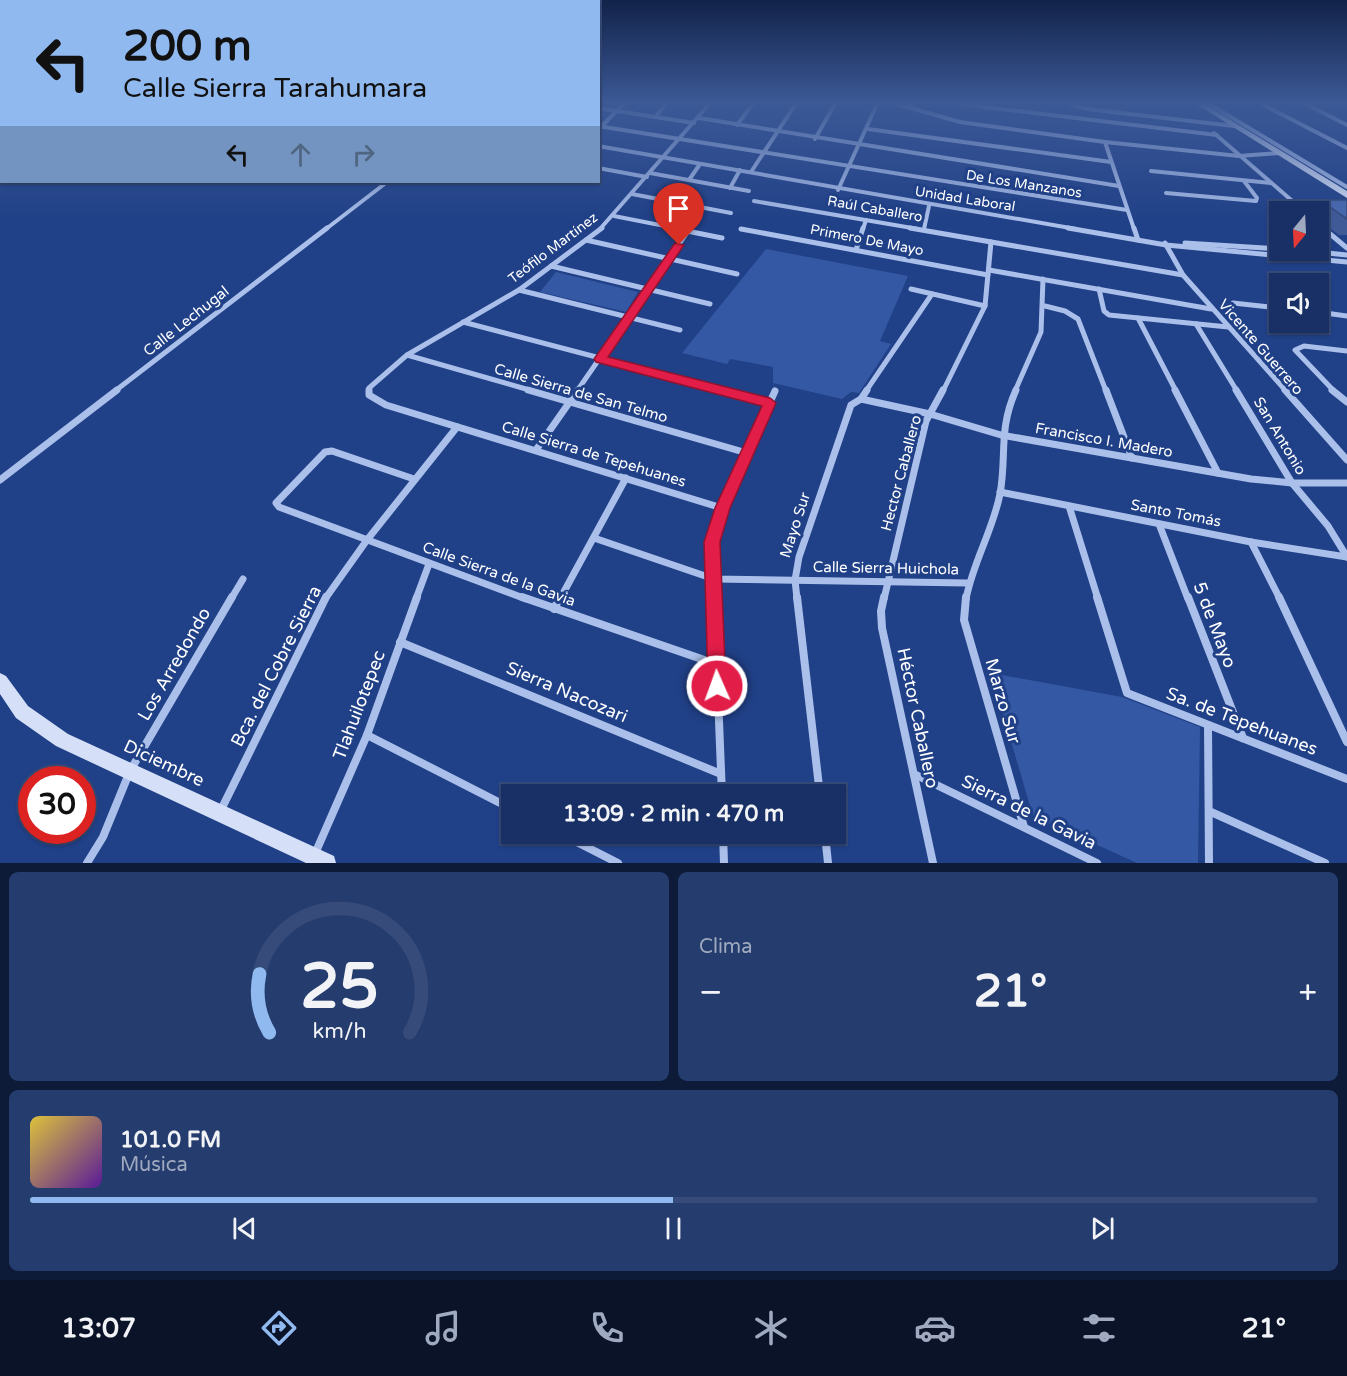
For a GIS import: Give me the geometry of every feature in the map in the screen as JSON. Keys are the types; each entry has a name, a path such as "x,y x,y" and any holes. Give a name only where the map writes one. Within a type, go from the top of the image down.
{"main road":[{"path":"1261,142 1347,195"},
{"name":"Diciembre","path":"0,681 22,712 41,727 321,860"}],"street":[{"name":"Teófilo Martínez","path":"407,355 519,290 586,240 614,216 678,142"},
{"name":"De Los Manzanos","path":"695,142 1126,210"},
{"path":"751,172 770,142"},
{"path":"836,142 1119,186"},
{"path":"838,190 862,142"},
{"path":"965,142 1111,162"},
{"path":"1105,142 1138,240"},
{"path":"1108,142 1239,156 1279,153"},
{"path":"1224,142 1293,201"},
{"path":"1270,142 1347,187"},
{"name":"Unidad Laboral","path":"600,146 929,206 1163,244 1347,262"},
{"path":"689,180 700,164"},
{"path":"600,168 689,180 749,191"},
{"path":"730,188 740,171"},
{"path":"1151,171 1278,188"},
{"name":"Calle Lechugal","path":"0,480 386,183"},
{"path":"1246,183 1272,183"},
{"path":"1166,193 1256,201 1257,198 1246,183"},
{"path":"632,194 731,213"},
{"name":"Raúl Caballero","path":"754,201 1183,274"},
{"path":"924,230 929,206"},
{"path":"614,216 722,238"},
{"path":"856,250 866,220"},
{"name":"Primero De Mayo","path":"741,229 989,273 1043,279 1212,309"},
{"path":"536,450 688,231"},
{"path":"1329,233 1347,248"},
{"path":"586,240 737,274"},
{"name":"Hector Caballero","path":"889,579 926,421 963,353 985,306 991,242"},
{"name":"Unidad Laboral","path":"1163,244 1269,249"},
{"name":"Vicente Guerrero","path":"1163,244 1183,274 1212,309 1347,460"},
{"path":"1329,253 1347,255"},
{"path":"551,266 710,304"},
{"name":"Marzo Sur","path":"1024,827 964,620 967,583 1000,492 1001,435 1013,394 1039,338 1045,306 1043,279"},
{"path":"911,289 985,306"},
{"path":"1099,289 1106,313 1229,327"},
{"path":"519,290 680,330"},
{"name":"Mayo Sur","path":"819,784 795,580 799,557 851,405 861,399 932,294"},
{"path":"1233,303 1269,307"},
{"path":"1045,306 1065,311 1078,319 1132,458"},
{"path":"1329,314 1347,316"},
{"path":"1138,318 1218,473"},
{"path":"462,321 770,403"},
{"name":"San Antonio","path":"1196,324 1292,483 1328,526 1347,557"},
{"path":"1347,351 1295,347 1295,350 1339,397 1347,402"},
{"name":"Calle Sierra de San Telmo","path":"407,355 747,453"},
{"name":"Calle Sierra de Tepehuanes","path":"407,355 376,380 369,388 369,394 386,405 722,508"},
{"path":"721,784 712,542 722,508 775,391"},
{"name":"Francisco I. Madero","path":"861,399 930,414 1001,435 1218,473 1292,483 1347,483"},
{"name":"Bca. del Cobre Sierra","path":"220,812 321,604 367,540 457,427"},
{"name":"Calle Sierra de la Gavia","path":"414,479 332,451 325,452 276,503 279,507 429,564 716,664"},
{"path":"554,609 626,478"},
{"name":"Santo Tomás","path":"1000,492 1251,542 1347,557"},
{"name":"Sa. de Tepehuanes","path":"1069,506 1127,693 1137,699 1347,779"},
{"name":"5 de Mayo","path":"1159,524 1243,738"},
{"name":"Calle Sierra Huichola","path":"594,538 714,579 889,579 967,583"},
{"path":"1251,542 1347,742"},
{"name":"Tlahuilotepec","path":"321,860 429,564"},
{"name":"Los Arredondo","path":"87,863 108,826 130,771 243,579"},
{"name":"Héctor Caballero","path":"889,579 882,597 882,628 933,863"},
{"name":"Sierra Nacozari","path":"400,642 721,774"},
{"path":"1208,725 1211,812 1209,863"},
{"path":"367,735 501,803"},
{"name":"Sierra de la Gavia","path":"914,774 1097,863"},
{"path":"1211,812 1324,863"},
{"path":"581,844 618,863"},
{"path":"723,844 724,863"},
{"path":"826,844 828,863"}],"shaded area":[{"path":"766,249 908,276 880,341 891,344 859,393 851,392 842,399 773,383 773,367 730,359 727,364 682,353"},
{"path":"556,272 638,292 626,312 540,292"},
{"path":"991,673 1122,697 1200,727 1198,863 1137,863 1033,816"}],"building":[{"path":"1347,200 1347,219 1329,207 1329,201 1319,201"}],"route":[{"path":"679,245 600,359 770,403 722,508 712,542 717,686"}]}
